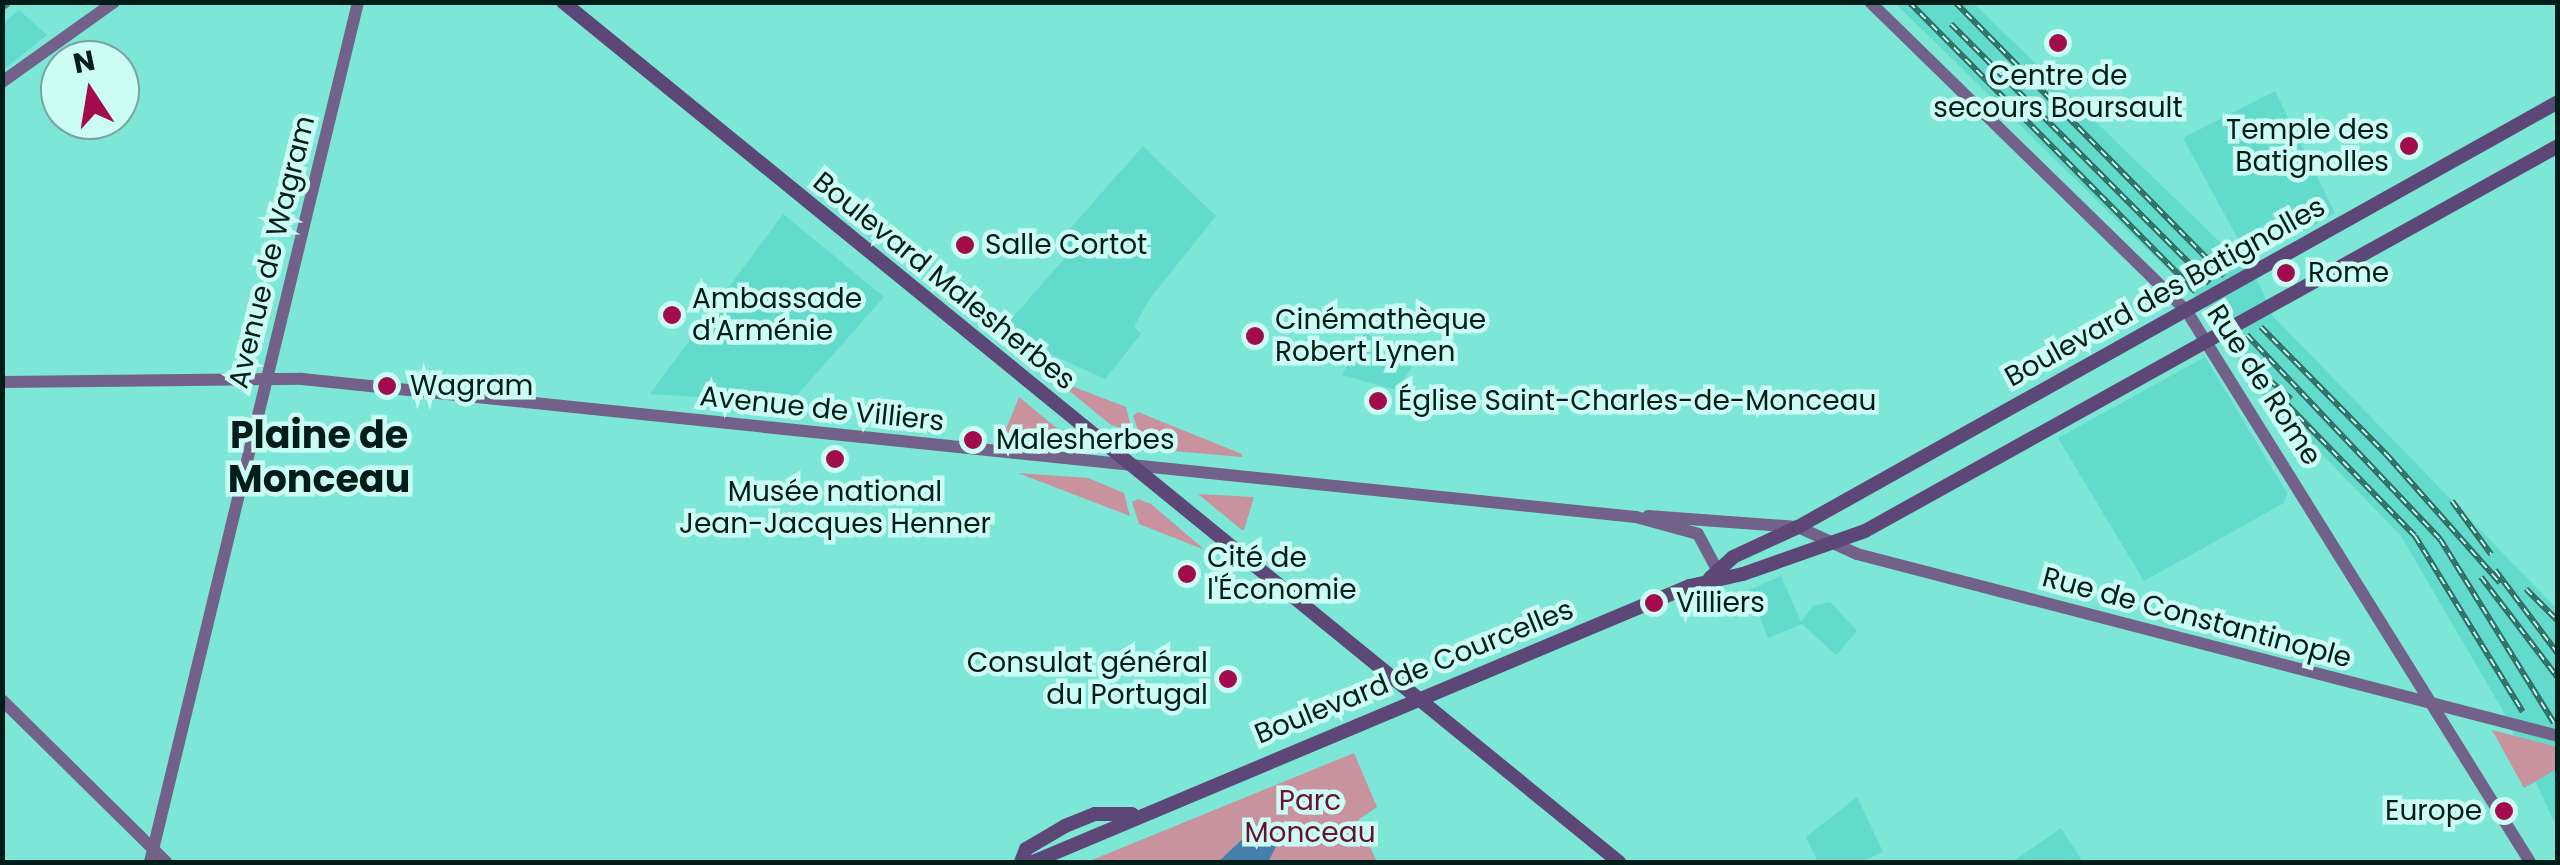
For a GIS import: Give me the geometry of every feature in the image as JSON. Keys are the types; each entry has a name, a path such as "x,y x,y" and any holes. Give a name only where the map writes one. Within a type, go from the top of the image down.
{"main road":[{"path":"2,82 114,2"},
{"name":"Avenue de Wagram","path":"151,856 358,2"},
{"name":"Boulevard Malesherbes","path":"563,2 1619,862"},
{"name":"Rue de Rome","path":"1870,2 2186,310 2210,342 2530,862"},
{"name":"Boulevard des Batignolles","path":"1798,527 2558,102"},
{"path":"1824,544 1866,531 2558,146"},
{"name":"Avenue de Villiers","path":"2,382 267,377 1636,517 1722,519 1798,527"},
{"name":"Avenue de Villiers","path":"1636,517 1694,532 1708,544"},
{"path":"1716,575 1708,544 1722,519"},
{"name":"Rue de Constantinople","path":"1798,527 1824,544 2435,707 2558,736"},
{"name":"Boulevard de Courcelles","path":"1716,575 1798,527"},
{"name":"Boulevard de Courcelles","path":"1033,862 1138,814 1716,575 1824,544"},
{"path":"2,700 151,856 166,862"},
{"path":"1021,862 1035,843 1092,815 1138,814"}],"shaded area":[{"path":"1895,3 1973,3 2256,277 2273,316 2557,609 2557,828 2502,709 2401,536 2288,419 2280,423 2202,303"},
{"path":"19,10 47,35 3,70 3,23"},
{"path":"2275,91 2335,213 2298,234 2286,213 2238,239 2183,138"},
{"path":"1143,146 1216,216 1148,301 1134,327 1141,334 1105,379 1001,331 1071,251 1060,240"},
{"path":"783,214 884,297 790,403 650,394"},
{"path":"1365,332 1412,366 1397,390 1342,375"},
{"path":"2205,357 2287,493 2284,503 2144,581 2058,438"},
{"path":"1781,576 1801,622 1813,606 1830,602 1857,631 1836,655 1802,624 1768,638 1749,590"},
{"path":"1857,797 1883,852 1861,862 1818,862 1806,837"},
{"path":"2061,828 2083,862 2012,862 2047,838"},
{"path":"1266,830 1277,845 1268,862 1218,862 1249,833"}],"green space":[{"path":"1056,380 1126,407 1132,431 1111,425"},
{"path":"1019,397 1064,434 1062,440 1004,434"},
{"path":"1138,412 1242,457 1173,451 1141,438 1133,416"},
{"path":"1018,473 1088,478 1124,493 1130,516"},
{"path":"1198,494 1254,497 1244,530 1242,530"},
{"path":"1138,499 1151,504 1205,550 1139,524 1132,502"},
{"path":"2492,730 2557,747 2557,769 2524,788"},
{"name":"Parc Monceau","path":"1354,753 1377,807 1358,820 1377,862 1087,862"}],"railway":[{"path":"1909,2 2195,291"},
{"path":"1955,2 2224,276"},
{"path":"1951,24 2209,283"},
{"path":"2261,327 2386,454 2500,583"},
{"path":"2247,335 2440,539 2554,723"},
{"path":"2245,359 2291,399"},
{"path":"2276,393 2415,536 2523,712"},
{"path":"2452,501 2491,554"},
{"path":"2495,570 2558,654"},
{"path":"2481,577 2558,678"},
{"path":"2526,589 2558,621"}],"place":[{"name":"Centre de secours Boursault","path":"2058,43"},
{"name":"Temple des Batignolles","path":"2409,146"},
{"name":"Salle Cortot","path":"965,245"},
{"name":"Rome","path":"2286,273"},
{"name":"Ambassade d'Arménie","path":"672,315"},
{"name":"Cinémathèque Robert Lynen","path":"1255,336"},
{"name":"Wagram","path":"387,386"},
{"name":"Église Saint-Charles-de-Monceau","path":"1378,401"},
{"name":"Malesherbes","path":"973,440"},
{"name":"Musée national Jean-Jacques Henner","path":"835,459"},
{"name":"Cité de l'Économie","path":"1187,574"},
{"name":"Villiers","path":"1654,603"},
{"name":"Consulat général du Portugal","path":"1228,679"},
{"name":"Europe","path":"2504,811"}],"district":[{"name":"Plaine de Monceau","path":"319,457"}]}
